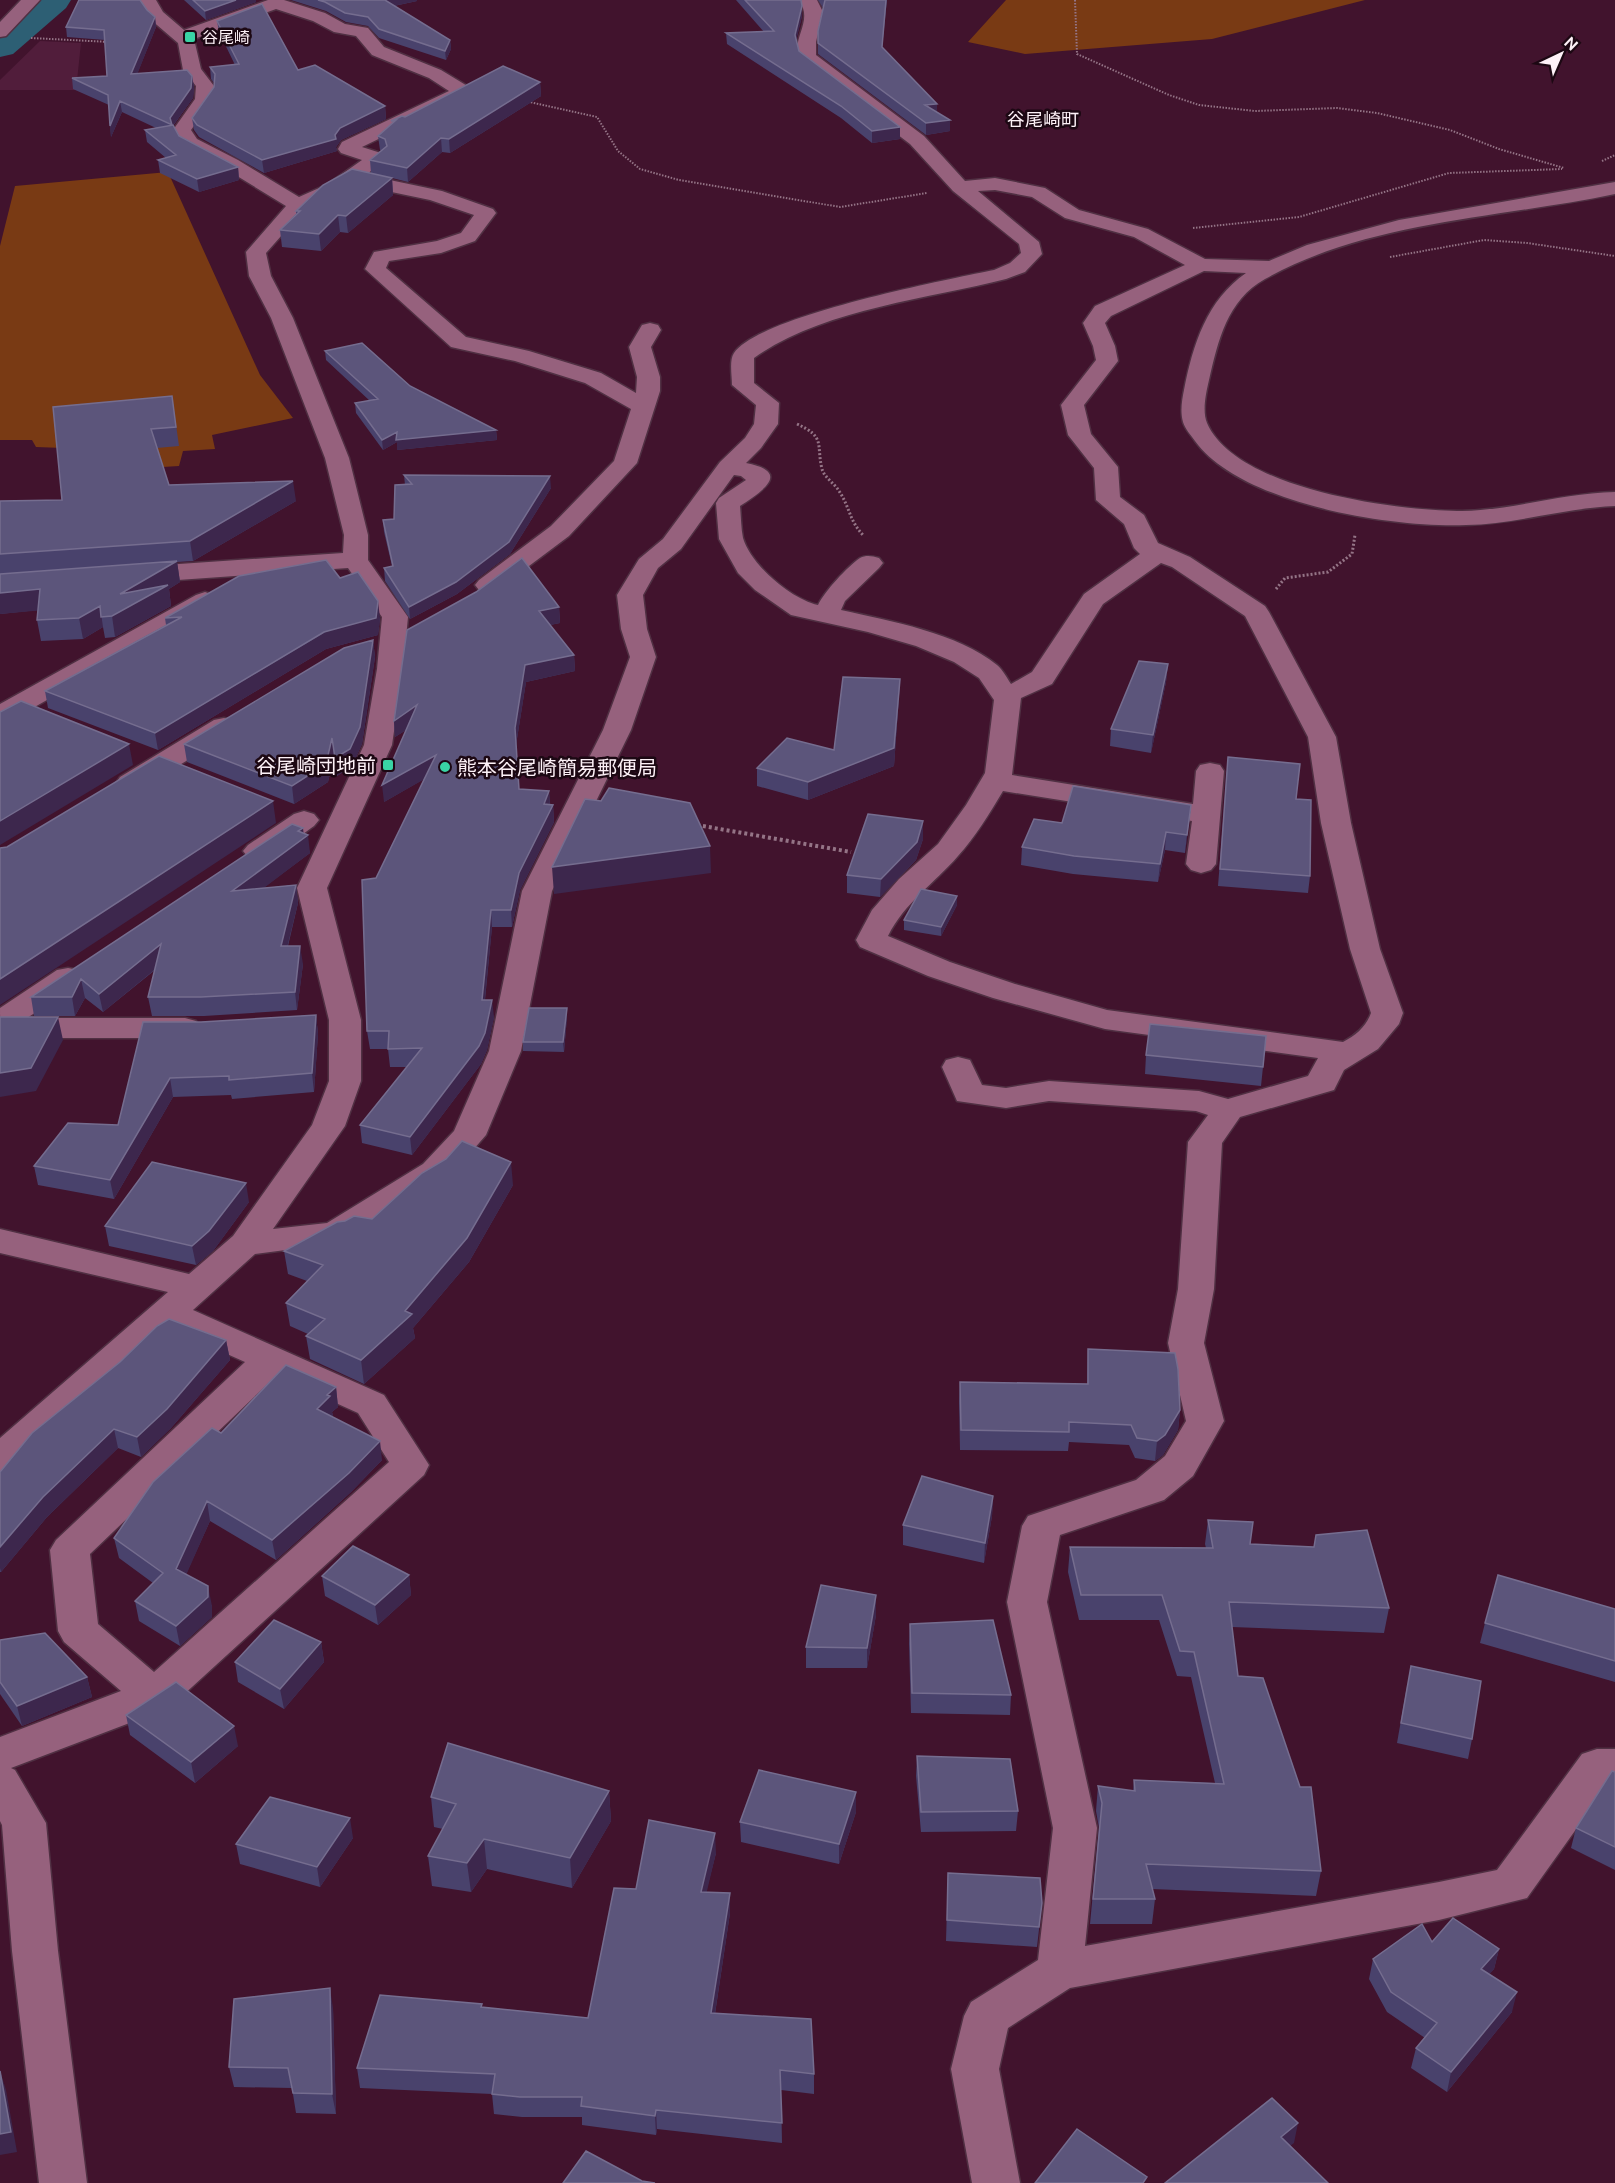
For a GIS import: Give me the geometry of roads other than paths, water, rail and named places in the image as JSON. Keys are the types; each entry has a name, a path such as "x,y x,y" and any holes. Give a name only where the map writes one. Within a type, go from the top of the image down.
{"street":[{"path":"0,32 31,0"},
{"path":"147,0 156,15 186,41 192,70 205,86 204,99 182,130 189,143 231,164 298,205"},
{"path":"245,1244 335,1234 435,1172 469,1135 505,1051 537,891 617,730 643,657 634,629 630,595 648,564 672,544 728,467 753,443 766,424 768,403 743,385 743,356 753,346 813,321 960,282 1013,271 1026,263 1032,254 1029,242 960,188 917,140 807,57 807,41 816,17 813,6 808,0"},
{"path":"0,1460 245,1244 328,1126 345,1081 329,1021 312,888 378,745 390,669 380,645 395,616 355,560 356,535 337,458 282,318 260,276 256,252 298,205 351,178 377,158 348,148 349,146 463,91 435,74 378,51 362,32 340,28 319,17 276,3 193,34 181,36"},
{"path":"351,178 435,195 486,213 468,237 441,247 381,256 375,269 459,342 521,356 593,378 643,407"},
{"path":"960,188 995,184 1038,192 1072,214 1141,233 1201,265"},
{"path":"1615,188 1579,196 1418,220 1373,231 1273,267 1240,285 1222,307 1209,337 1195,392 1195,424 1215,452 1254,476 1305,496 1367,511 1463,519 1528,511 1591,498 1615,499"},
{"path":"958,1066 969,1094 1006,1098 1049,1091 1199,1101 1228,1110 1322,1083 1330,1064 1367,1042 1383,1024 1387,1013 1365,949 1336,823 1322,737 1256,612 1181,562 1147,548 1136,520 1107,500 1106,466 1080,435 1072,405 1107,360 1104,346 1094,323 1103,310 1201,265 1273,267"},
{"path":"467,601 560,531 625,463 643,407 650,393 649,377 640,347 650,330"},
{"path":"728,467 748,470 758,476 758,483 728,502 731,539 747,568 764,585 800,609 825,616 874,624 925,640 963,656 988,672 1008,700 1008,718 999,773 948,850 910,885 883,916 871,940 939,969 1004,991 1105,1019 1349,1053"},
{"path":"1005,693 1018,691 1042,678 1094,599 1158,553"},
{"path":"106,577 355,560"},
{"path":"825,616 834,598 870,563"},
{"path":"8,711 270,564"},
{"path":"380,645 419,627"},
{"path":"8,711 47,719"},
{"path":"112,794 249,711"},
{"path":"130,752 194,777"},
{"path":"1201,864 1210,771"},
{"path":"994,781 1207,814"},
{"path":"271,807 336,834"},
{"path":"235,866 304,820"},
{"path":"0,1022 88,963"},
{"path":"0,1028 214,1028"},
{"path":"1060,1970 1075,1828 1027,1602 1029,1591 1042,1526 1150,1490 1179,1466 1205,1421 1186,1343 1196,1289 1205,1142 1228,1110"},
{"path":"0,1241 181,1299 271,1359 371,1404 410,1466 154,1696 0,1755"},
{"path":"154,1696 78,1631 70,1550 271,1359"},
{"path":"996,2183 975,2069 987,2016 1060,1970 1439,1901 1511,1885 1597,1766 1615,1766"},
{"path":"0,1782 24,1823 35,1951 63,2183"}],"waterway":[{"path":"0,46 53,0"}],"place":[{"name":"谷尾崎","path":"190,37"},
{"name":"谷尾崎団地前","path":"388,765"},
{"name":"熊本谷尾崎簡易郵便局","path":"445,767"}],"district":[{"name":"谷尾崎町","path":"1043,119"}]}
